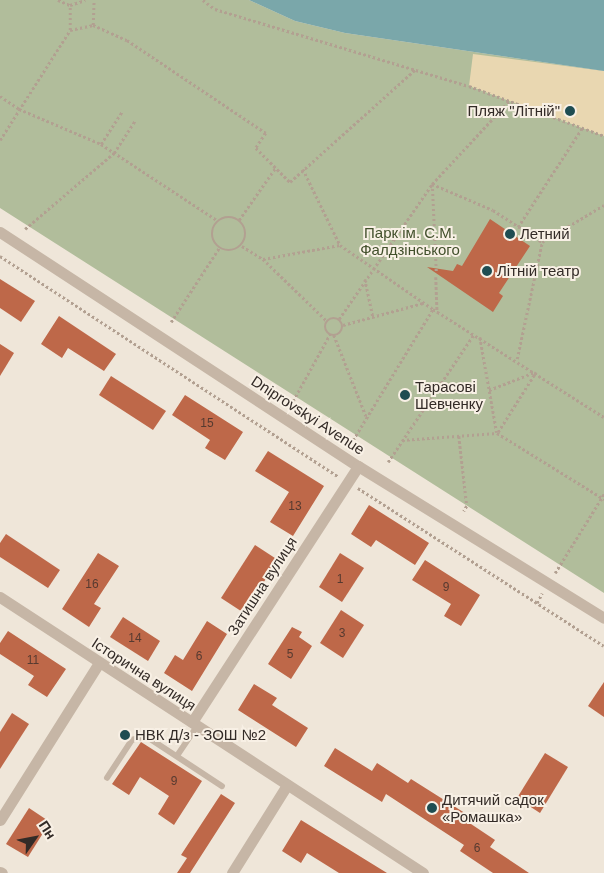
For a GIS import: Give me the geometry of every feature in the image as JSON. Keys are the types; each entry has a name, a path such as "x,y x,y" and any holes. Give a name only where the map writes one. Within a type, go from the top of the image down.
{"street":[{"name":"Dniprovskyi Avenue","path":"0,232 358,466 604,618"},
{"name":"Затишна вулиця","path":"194,724 358,466"},
{"name":"Історична вулиця","path":"0,597 423,873"},
{"path":"0,820 99,663"},
{"path":"232,873 287,785"}],"lane":[{"path":"177,756 194,724"},
{"path":"107,778 132,740 141,735 222,786"}],"path":[{"path":"58,0 70,4 85,0"},
{"path":"93,25 94,0"},
{"path":"203,0 215,9 510,101 604,136"},
{"path":"0,140 70,30 70,4"},
{"path":"70,30 93,25 157,62 266,133 256,148 290,182 303,168 415,70"},
{"path":"0,96 20,109 101,144 218,221"},
{"path":"327,321 339,319 432,184 510,101"},
{"path":"101,144 122,112"},
{"path":"25,228 114,153 135,121"},
{"path":"518,227 582,128"},
{"path":"239,220 276,168"},
{"path":"303,168 340,246 433,309 517,359 604,416"},
{"path":"432,184 493,210 542,242"},
{"path":"432,184 436,270"},
{"path":"517,359 542,242 604,205"},
{"path":"228,217 239,220 246,234 242,246 230,252 219,248 212,235 218,221 228,217"},
{"path":"242,246 264,259 327,321"},
{"path":"264,259 340,246"},
{"path":"170,322 219,248"},
{"path":"0,256 604,646"},
{"path":"436,277 438,312"},
{"path":"365,280 373,317"},
{"path":"343,325 424,303"},
{"path":"353,440 433,309"},
{"path":"327,321 326,328 330,334 334,335 342,331 343,325 339,319"},
{"path":"293,401 330,334"},
{"path":"388,462 474,334"},
{"path":"334,335 366,416"},
{"path":"480,337 497,433"},
{"path":"489,390 536,372"},
{"path":"497,433 536,372"},
{"path":"402,440 497,433 603,499"},
{"path":"459,436 467,506 464,511"},
{"path":"536,602 603,499 604,494"}],"green space":[{"name":"Парк ім. С.М. Фалдзінського","path":"0,0 249,0 295,21 345,33 604,71 604,593 0,208"}],"sand":[{"name":"Пляж \"Літній\"","path":"473,54 604,71 604,136 469,86"}],"water":[{"path":"249,0 604,0 604,71 345,33 295,21"}],"building":[{"path":"490,219 530,246 499,293 503,296 493,312 427,267 453,271 457,264 462,266"},
{"path":"0,279 35,301 21,322 0,308"},
{"path":"59,316 116,354 104,371 68,348 62,358 41,344"},
{"path":"0,344 14,353 0,376"},
{"path":"111,376 166,411 153,430 99,395"},
{"path":"185,395 243,432 225,460 205,448 210,440 172,415"},
{"path":"268,451 324,486 293,536 270,522 289,492 255,471"},
{"path":"369,505 429,543 415,565 376,540 371,547 351,534"},
{"path":"6,534 60,570 48,588 0,557 0,543"},
{"path":"255,545 278,560 244,613 221,598"},
{"path":"98,553 119,566 94,604 101,608 89,627 62,609"},
{"path":"340,553 364,568 342,602 319,587"},
{"path":"425,560 480,595 461,626 444,616 451,604 412,580"},
{"path":"341,610 364,625 343,658 320,643"},
{"path":"123,617 160,641 148,661 110,637"},
{"path":"207,621 227,634 192,691 164,673 175,655 183,660"},
{"path":"292,627 302,632 299,637 312,646 291,679 268,664"},
{"path":"8,631 66,669 47,697 28,685 34,676 0,654 0,643"},
{"path":"604,682 604,717 588,706"},
{"path":"254,684 277,698 272,705 308,728 296,747 238,710"},
{"path":"12,713 29,724 0,769 0,732"},
{"path":"141,742 202,781 174,825 158,814 169,796 140,777 129,795 112,784"},
{"path":"335,748 372,771 377,763 408,783 411,779 468,815 465,820 495,840 490,847 529,873 493,873 460,851 464,845 386,794 382,802 324,766"},
{"path":"545,753 568,767 540,813 517,798"},
{"path":"221,794 235,803 190,873 177,873 187,858 181,855"},
{"path":"29,808 50,822 28,857 6,844"},
{"path":"301,820 387,873 339,873 307,853 301,863 282,851"}],"place":[{"name":"Пляж \"Літній\"","path":"570,111"},
{"name":"Летний","path":"510,234"},
{"name":"Літній театр","path":"487,271"},
{"name":"Тарасові Шевченку","path":"405,395"},
{"name":"НВК Д/з - ЗОШ №2","path":"125,735"},
{"name":"Дитячий садок «Ромашка»","path":"432,808"}]}
